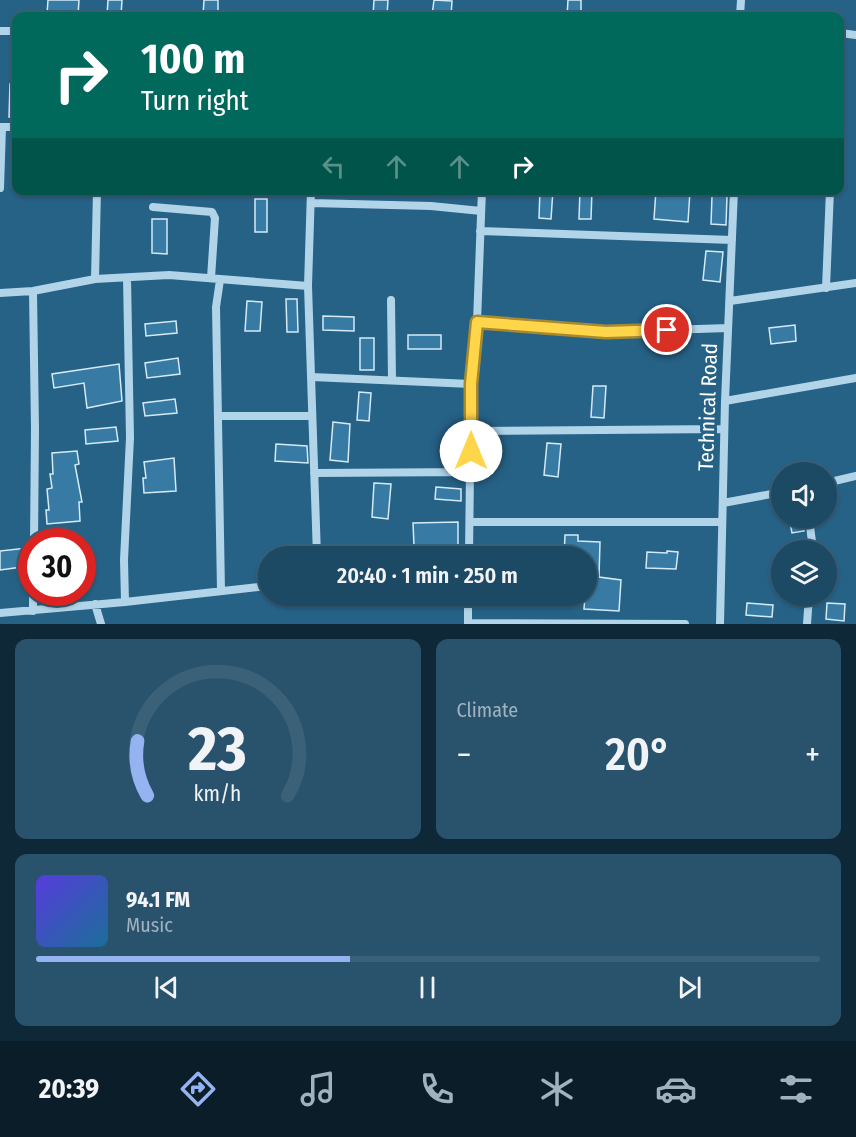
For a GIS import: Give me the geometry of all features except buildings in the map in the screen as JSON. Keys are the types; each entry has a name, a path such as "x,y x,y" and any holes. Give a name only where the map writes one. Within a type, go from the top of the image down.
{"street":[{"path":"0,188 1,127"},
{"path":"95,279 98,195"},
{"path":"311,195 308,286 316,546"},
{"path":"469,546 471,384 477,322 482,195"},
{"name":"Technical Road","path":"720,624 724,429 734,195"},
{"path":"826,288 830,195"},
{"path":"311,203 431,206 481,211"},
{"path":"153,207 212,212 215,218 220,416 221,591"},
{"path":"480,231 732,240"},
{"path":"0,293 33,291 95,279 169,275 308,286"},
{"path":"125,602 124,560 129,438 127,278"},
{"path":"730,301 856,283"},
{"path":"33,291 34,528"},
{"path":"392,300 392,380"},
{"path":"477,322 606,332 728,328"},
{"path":"312,377 471,384"},
{"path":"725,401 856,378"},
{"path":"220,416 312,416"},
{"path":"471,430 724,429"},
{"path":"314,473 471,472"},
{"path":"837,480 856,476"},
{"path":"723,503 771,494"},
{"path":"470,522 722,522"},
{"path":"101,624 96,604 258,587"},
{"path":"33,606 33,611"},
{"path":"0,613 78,606"},
{"path":"468,606 468,623 685,624"},
{"path":"807,624 808,606"}],"route":[{"path":"471,451 471,384 477,322 606,332 667,330"}]}
